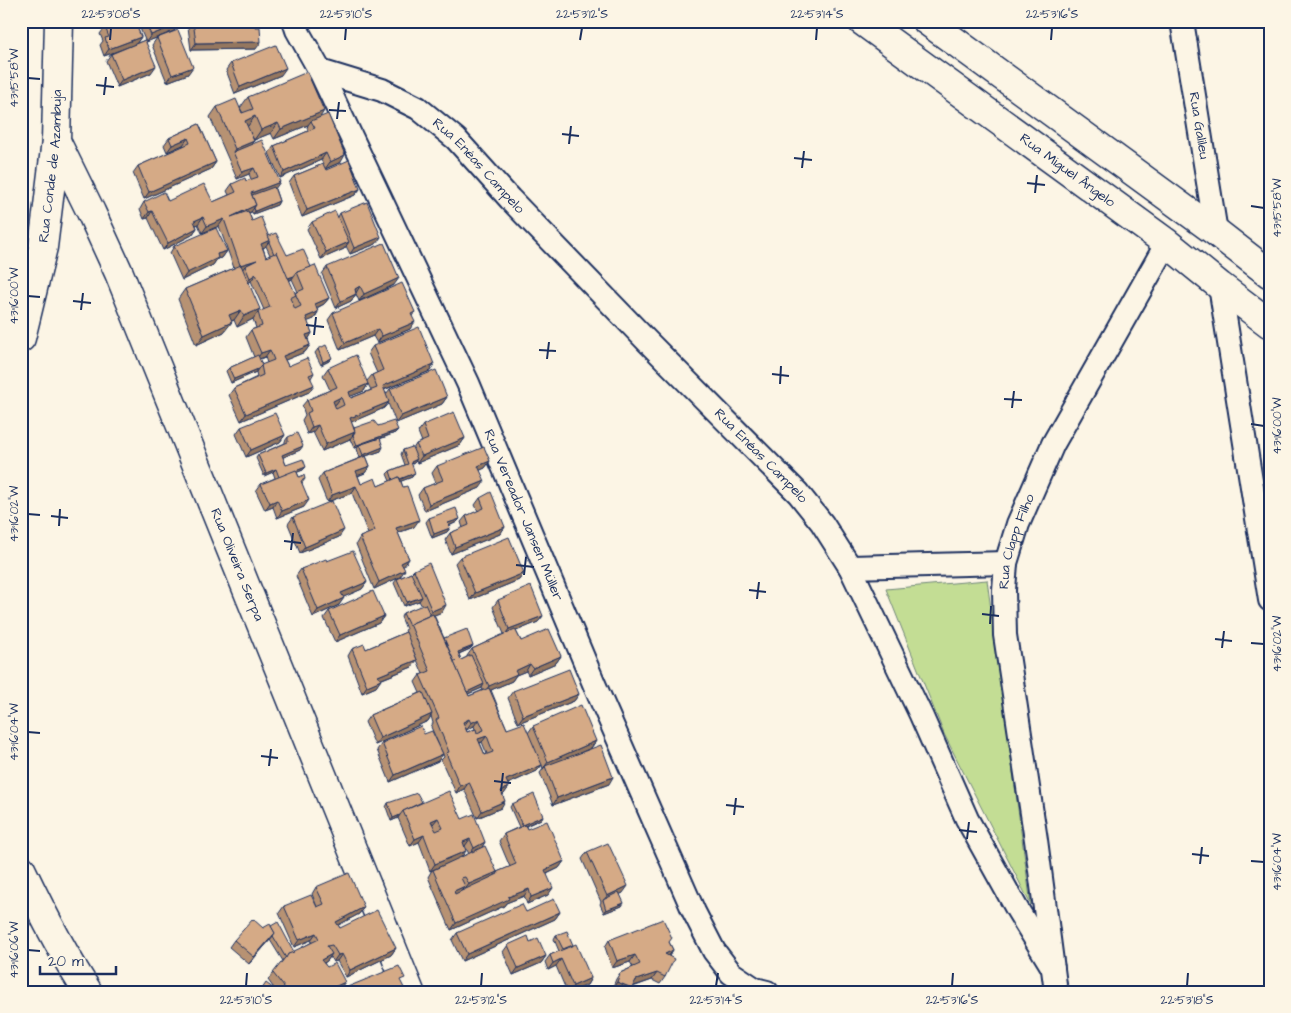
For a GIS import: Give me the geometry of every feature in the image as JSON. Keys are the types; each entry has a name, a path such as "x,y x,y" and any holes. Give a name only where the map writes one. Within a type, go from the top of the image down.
{"street":[{"name":"Rua Conde de Azambuja","path":"21,338 43,247 56,141 59,21"},
{"name":"Rua Vereador Jansen Müller","path":"294,21 296,30 320,71 468,383 595,686 694,912 714,951 731,973 755,989 767,992"},
{"name":"Rua Miguel Ângelo","path":"862,21 1167,243 1270,324"},
{"path":"928,21 1216,232 1270,274"},
{"name":"Rua Galileu","path":"1182,21 1216,232"},
{"name":"Rua Enéas Campelo","path":"320,71 382,90 418,108 456,139 510,199 648,342 798,493 822,523 850,566 921,715 967,819 1017,909 1053,968"},
{"name":"Rua Oliveira Serpa","path":"56,141 119,273 410,992"},
{"name":"Rua Clapp Filho","path":"1056,992 1035,830 1006,635 1004,590 1006,562 1018,524 1053,444 1167,243"},
{"path":"1220,286 1270,600"},
{"path":"850,566 1006,562"},
{"path":"21,869 45,919 88,992"}],"green space":[{"path":"987,580 1031,905 944,734 886,589"}],"building":[{"path":"107,21 138,21 135,22 141,37 109,49 105,38 109,37 105,27 108,25"},
{"path":"145,21 178,21 179,24 151,35"},
{"path":"193,21 255,21 255,27 260,27 261,42 196,43"},
{"path":"178,30 193,67 172,75 157,38"},
{"path":"145,40 156,66 122,80 111,54"},
{"path":"276,45 286,68 240,87 231,63"},
{"path":"307,72 324,111 281,129 278,123 261,130 255,116 245,121 254,141 235,149 217,107 236,99 242,113 253,109 248,97"},
{"path":"328,114 345,155 330,162 326,153 284,172 274,146 315,128 311,121"},
{"path":"199,124 216,162 149,192 138,166 190,143 188,138 172,145 169,138"},
{"path":"262,140 280,182 251,193 256,205 231,217 248,211 252,221 261,217 270,240 261,244 266,257 277,252 295,293 304,289 297,272 315,265 329,298 315,304 318,312 306,317 312,333 306,335 310,345 283,356 288,366 307,358 314,373 309,375 314,385 246,414 234,388 263,375 261,365 274,360 270,350 261,353 251,330 262,326 258,312 270,307 256,274 250,278 245,266 257,260 240,265 224,219 207,226 203,217 194,221 197,228 168,243 152,211 149,212 144,202 164,192 168,201 204,184 213,202 236,192 232,184 245,178 246,181 258,177 254,168 242,172 233,152","holes":["296,295 301,306 295,309 290,298"]},
{"path":"349,160 360,189 307,210 294,176 323,164 326,170"},
{"path":"274,187 279,201 255,211 256,205 252,195"},
{"path":"367,202 381,237 354,248 340,213"},
{"path":"335,211 349,242 326,252 312,222"},
{"path":"216,228 227,251 217,254 218,258 187,273 174,246"},
{"path":"276,233 287,255 303,249 311,267 297,272 294,276 288,278 277,252 274,254 269,242 268,236"},
{"path":"384,243 399,278 364,294 360,286 355,289 356,294 341,301 327,267"},
{"path":"241,265 260,309 244,316 241,310 229,315 232,322 204,335 185,289"},
{"path":"402,283 415,312 411,314 415,322 382,336 378,329 345,343 333,313"},
{"path":"419,327 434,364 383,386 389,402 350,418 355,432 326,444 318,425 312,427 307,413 311,411 307,400 337,387 328,368 356,355 368,384 349,392 351,398 377,388 372,375 383,370 373,346","holes":["341,397 344,405 336,409 333,401"]},
{"path":"326,345 332,358 323,362 318,349"},
{"path":"258,355 262,365 258,369 234,379 229,368"},
{"path":"436,370 447,397 401,416 390,389"},
{"path":"454,412 465,438 422,456 416,444 428,439 423,425"},
{"path":"275,413 285,435 251,450 241,427"},
{"path":"374,421 378,426 394,421 398,430 357,445 353,435 355,432 354,428"},
{"path":"297,433 303,446 282,455 286,465 303,459 306,467 279,477 276,469 266,473 258,455 288,442 288,437"},
{"path":"380,438 383,447 363,455 359,445"},
{"path":"412,447 417,459 411,462 415,473 393,480 390,471 408,464 403,450"},
{"path":"484,447 490,461 478,466 485,481 429,504 423,488 443,480 437,466"},
{"path":"366,456 370,466 356,471 361,484 375,478 378,486 399,477 403,487 407,486 419,520 396,528 409,559 401,563 405,570 379,582 360,537 375,531 356,486 332,495 323,473"},
{"path":"296,470 299,477 304,475 305,479 301,481 309,500 282,511 277,500 270,503 261,484"},
{"path":"491,492 505,527 455,547 450,533 469,525 466,516 484,508 480,498"},
{"path":"332,501 344,530 305,547 293,517"},
{"path":"456,508 460,519 448,523 450,528 434,534 429,518"},
{"path":"509,537 524,573 475,593 460,557"},
{"path":"353,551 367,582 341,593 344,598 318,610 301,569"},
{"path":"429,563 446,605 432,611 414,570"},
{"path":"411,573 422,597 407,602 397,579"},
{"path":"531,586 543,616 509,629 498,600"},
{"path":"373,591 384,616 340,635 329,611"},
{"path":"425,604 430,615 409,626 403,613"},
{"path":"433,614 469,696 489,688 507,729 524,723 542,765 506,780 509,787 501,791 505,801 482,811 469,782 460,786 446,753 449,752 436,720 439,718 420,675 430,671 410,624","holes":["469,719 471,723 479,719 484,730 477,733 476,729 467,732 463,722","487,736 493,752 485,755 478,739"]},
{"path":"467,629 473,646 458,652 461,660 471,655 484,684 467,692 454,662 456,661 454,661 444,638"},
{"path":"515,629 521,641 549,629 561,656 533,668 530,664 515,671 517,674 489,686 472,649"},
{"path":"406,632 417,660 378,676 381,680 367,686 352,649 364,644 366,649"},
{"path":"569,669 579,694 523,716 513,691"},
{"path":"423,692 432,714 380,738 370,715"},
{"path":"581,705 596,741 548,762 533,726"},
{"path":"421,726 424,734 432,731 443,754 395,775 382,743"},
{"path":"601,745 613,777 557,798 545,766"},
{"path":"449,791 462,819 474,814 485,842 474,848 470,839 463,842 466,851 435,864 424,835 415,839 403,811","holes":["438,818 443,828 436,831 431,821"]},
{"path":"417,793 422,802 393,818 388,803"},
{"path":"534,794 543,816 522,825 512,804"},
{"path":"547,821 564,861 545,870 553,888 531,897 529,889 508,897 509,899 456,923 433,870 485,846 497,872 516,864 504,834 525,825 527,829","holes":["497,872 498,874 455,894 454,891 465,886 461,878 465,877 469,884"]},
{"path":"608,843 628,886 607,896 587,852"},
{"path":"349,873 364,907 336,922 340,928 377,910 396,948 350,970 342,954 338,955 332,945 327,946 332,954 321,960 327,967 335,963 345,982 332,988 334,992 288,992 273,973 288,954 319,939 316,933 299,940 284,906 311,895 317,907 324,904 316,887"},
{"path":"619,892 624,903 606,910 603,900"},
{"path":"554,899 560,912 467,954 457,933 522,904 526,912"},
{"path":"253,919 263,928 270,924 275,933 254,957 234,940"},
{"path":"663,919 672,938 669,942 673,950 665,954 674,959 665,977 657,973 636,980 632,988 617,982 620,973 640,964 635,955 617,961 609,940"},
{"path":"278,922 294,952 288,954 286,958 273,936 275,933 271,926"},
{"path":"567,931 573,945 563,949 556,935"},
{"path":"528,936 530,942 538,938 546,956 518,968 508,945"},
{"path":"576,944 591,978 573,986 561,959 553,963 550,955"},
{"path":"399,966 405,978 400,980 405,990 401,992 347,992 345,988"},
{"path":"266,983 278,992 260,992"}]}
